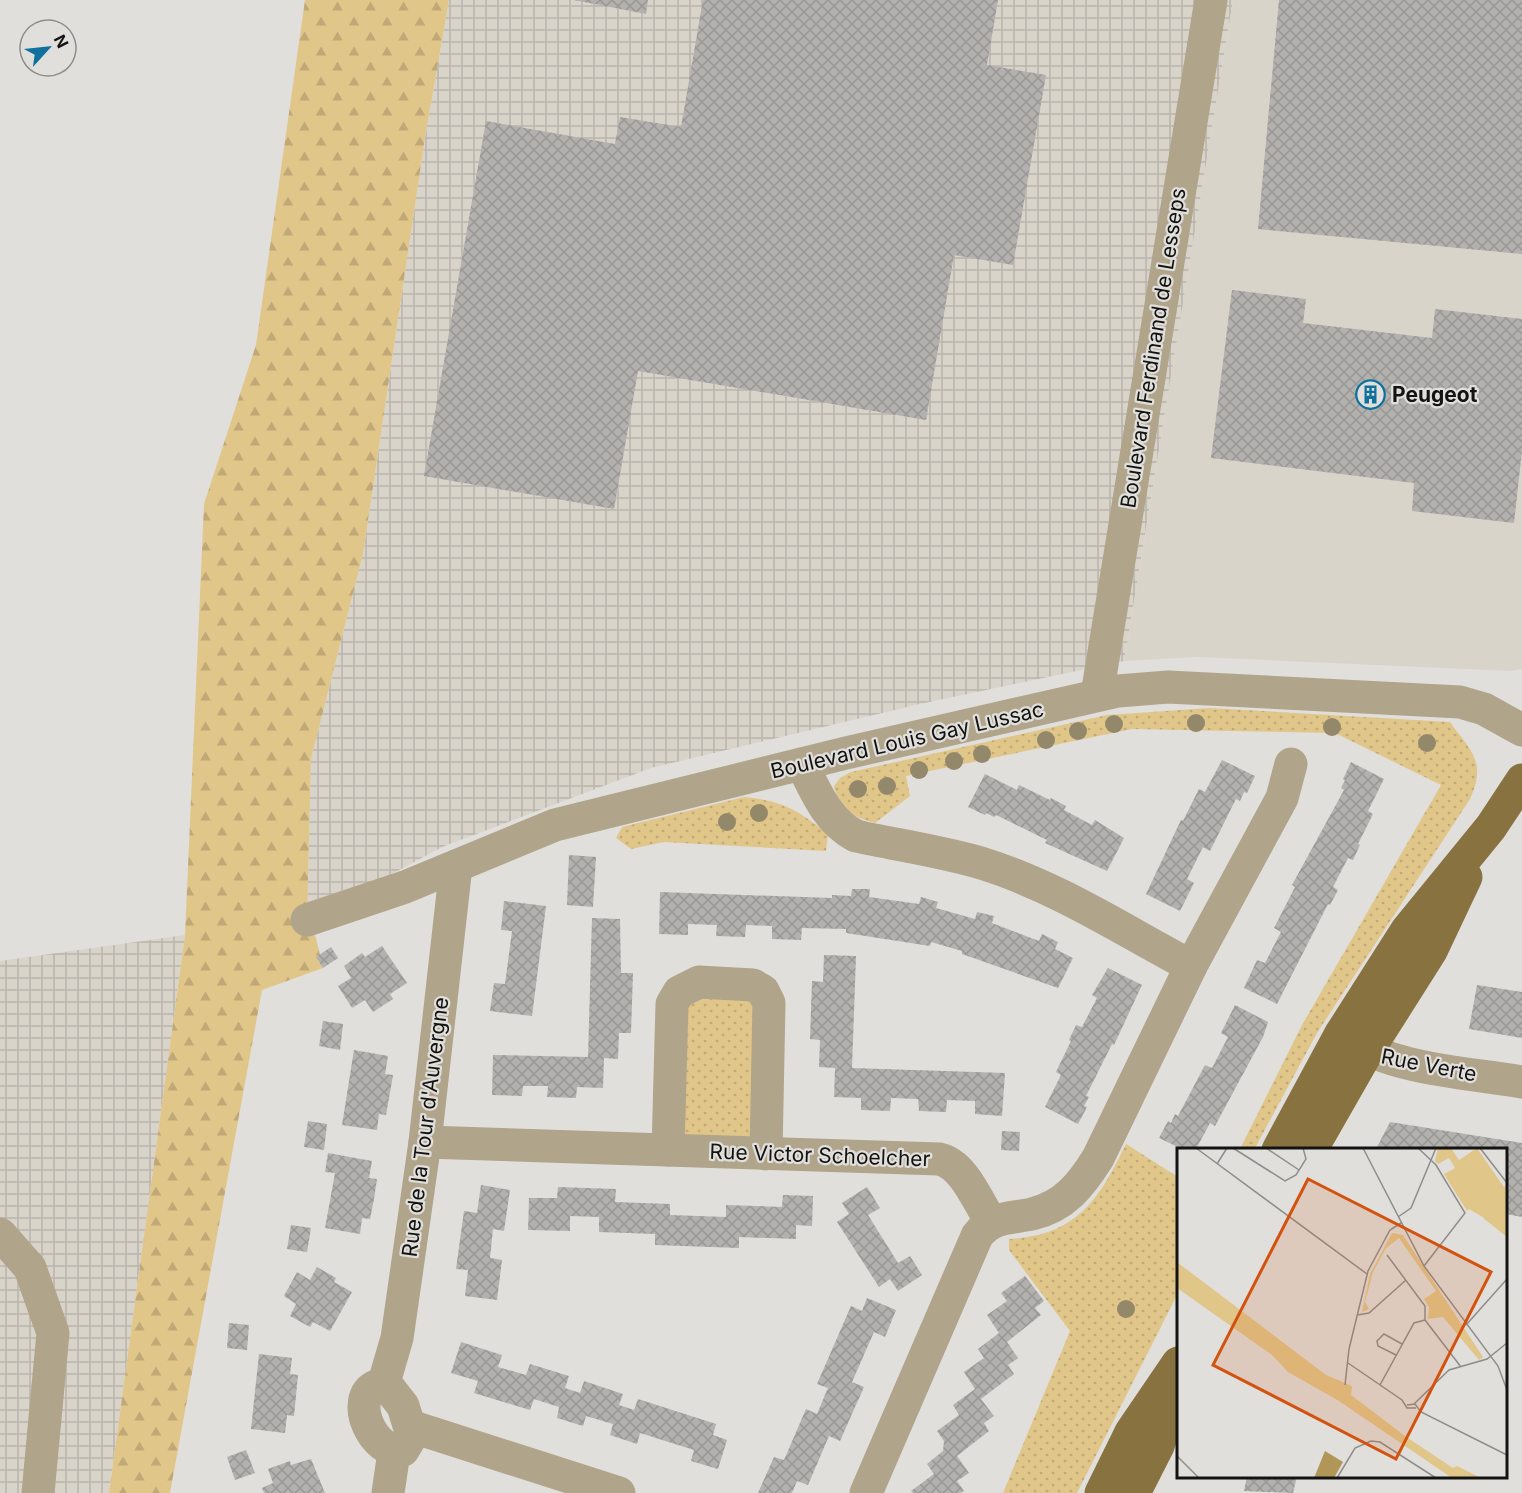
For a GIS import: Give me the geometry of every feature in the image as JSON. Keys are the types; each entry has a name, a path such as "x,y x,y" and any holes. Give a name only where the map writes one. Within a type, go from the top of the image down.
{"main road":[{"path":"1279,1148 1354,1044 1431,951 1491,826 1522,780"},
{"path":"1311,1148 1354,1044"},
{"path":"1101,1493 1131,1432 1177,1366"},
{"path":"1134,1493 1158,1446 1177,1390"}],"street":[{"name":"Boulevard Ferdinand de Lesseps","path":"1097,695 1211,0"},
{"name":"Boulevard Louis Gay Lussac","path":"307,920 405,887 555,825 1097,695 1168,687 1460,702 1485,709 1522,729"},
{"path":"802,764 828,813 844,830 856,836 949,855 1010,874 1055,893 1191,966"},
{"path":"866,1493 976,1236 991,1222 1044,1210 1067,1198 1077,1189 1098,1158 1191,966 1282,798 1291,764"},
{"name":"Rue de la Tour d'Auvergne","path":"402,1439 403,1406 389,1388 383,1386 397,1338 425,1142 456,866"},
{"path":"668,1150 672,1005 679,992 699,982 753,985 762,991 770,1003 766,1154"},
{"name":"Rue Verte","path":"1354,1044 1398,1061 1522,1082"},
{"name":"Rue Victor Schoelcher","path":"425,1142 945,1160 963,1178 991,1222"},
{"path":"0,1234 30,1268 53,1333 38,1493"},
{"path":"388,1493 402,1439 619,1493"}],"shaded area":[{"path":"449,0 1233,0 1124,661 920,704 651,768 442,847 307,920 311,759 363,554 425,138"},
{"path":"1233,0 1522,0 1522,669 1510,671 1197,657 1124,661"},
{"path":"185,935 109,1493 0,1493 0,961"}],"green space":[{"path":"305,0 449,0 425,138 363,554 311,759 307,920 316,938 323,968 262,990 170,1493 109,1493 185,935 204,504 256,345"},
{"path":"1210,708 1450,722 1474,757 1477,775 1470,799 1317,1033 1255,1148 1240,1148 1302,1025 1441,785 1335,733 1132,729 906,776 910,796 875,823 848,811 836,794 834,786 840,778 851,772 1107,715"},
{"path":"744,797 780,804 808,819 828,834 826,851 664,842 631,849 616,838 622,827"},
{"path":"688,997 756,998 756,1143 679,1139"},
{"path":"1126,1144 1177,1176 1177,1295 1077,1493 1003,1493 1070,1331 1009,1250 1009,1239 1032,1236 1069,1222 1095,1198"}],"building":[{"path":"574,0 648,0 646,14"},
{"path":"703,0 998,0 987,65 1046,75 1013,265 954,255 926,420 638,371 614,509 424,476 486,121 615,144 620,117 681,127"},
{"path":"1279,0 1522,0 1522,254 1258,229"},
{"name":"Peugeot","path":"1232,290 1306,299 1303,323 1432,338 1435,309 1522,319 1522,451 1514,523 1412,511 1414,483 1211,458"},
{"path":"1222,760 1255,776 1247,793 1244,792 1240,801 1236,799 1210,851 1203,847 1187,879 1194,883 1180,911 1146,894 1181,820 1183,821 1199,789 1205,792"},
{"path":"1351,762 1384,779 1368,811 1373,814 1353,860 1348,858 1333,887 1338,890 1330,905 1328,904 1277,1004 1244,988 1257,960 1265,963 1281,932 1274,928 1295,887 1292,885 1344,790 1341,788 1345,780 1343,779"},
{"path":"985,774 1017,790 1019,785 1050,800 1051,798 1066,806 1064,810 1092,825 1095,820 1124,838 1107,871 1045,843 1047,840 996,815 994,817 986,813 985,815 968,807"},
{"path":"569,855 596,857 593,907 567,905"},
{"path":"852,889 870,889 869,897 919,904 921,897 938,902 936,908 975,919 977,912 994,916 992,923 1039,941 1042,934 1058,942 1055,949 1073,958 1058,988 962,954 962,951 931,942 930,946 846,933 846,929 802,928 801,940 772,939 772,926 746,925 745,937 716,936 717,925 688,924 688,935 659,934 660,892 832,898 832,895 851,896"},
{"path":"504,901 546,906 532,1016 490,1011 494,983 505,984 512,931 501,930"},
{"path":"592,918 620,919 621,973 633,973 631,1033 619,1033 618,1059 604,1058 603,1088 577,1087 576,1098 547,1097 548,1086 523,1086 522,1096 492,1095 493,1055 588,1057"},
{"path":"382,946 407,983 390,994 393,999 373,1012 365,1000 352,1008 338,986 351,978 344,966 362,953 365,957"},
{"path":"331,947 338,958 323,968 316,957"},
{"path":"824,955 856,956 852,1068 1005,1073 1002,1116 975,1114 975,1101 947,1100 946,1112 919,1111 918,1099 891,1098 890,1111 861,1110 861,1098 834,1097 835,1068 819,1067 820,1040 810,1039 812,981 823,982"},
{"path":"1108,968 1142,985 1114,1045 1112,1044 1086,1096 1089,1097 1084,1106 1087,1107 1078,1124 1045,1107 1061,1075 1056,1072 1071,1041 1069,1040 1076,1025 1082,1027 1097,998 1092,995"},
{"path":"1477,985 1522,992 1522,1038 1469,1029"},
{"path":"1235,1005 1268,1022 1263,1037 1215,1126 1210,1123 1197,1148 1180,1148 1159,1138 1168,1121 1171,1123 1175,1114 1178,1116 1205,1065 1212,1068 1228,1037 1221,1033"},
{"path":"323,1021 343,1024 340,1050 319,1046"},
{"path":"354,1050 388,1056 385,1074 393,1075 386,1115 379,1114 377,1130 342,1125"},
{"path":"308,1121 327,1124 324,1150 304,1147"},
{"path":"1390,1122 1522,1143 1522,1217 1507,1214 1507,1148 1377,1148"},
{"path":"1002,1131 1020,1132 1019,1151 1001,1150"},
{"path":"328,1153 372,1161 369,1178 377,1179 374,1199 370,1219 362,1218 360,1234 325,1228 335,1173 325,1172"},
{"path":"481,1185 510,1190 504,1231 493,1229 490,1258 502,1260 497,1300 465,1296 468,1270 456,1269 464,1211 477,1213"},
{"path":"558,1187 616,1189 615,1202 670,1204 670,1215 726,1217 726,1205 782,1207 783,1195 813,1196 812,1226 796,1225 796,1239 739,1237 739,1248 655,1245 655,1234 599,1232 599,1217 570,1216 570,1231 528,1230 529,1198 557,1198"},
{"path":"867,1187 880,1208 868,1215 898,1263 910,1256 922,1275 898,1291 890,1279 879,1287 837,1222 849,1214 842,1203"},
{"path":"291,1225 311,1228 307,1252 287,1249"},
{"path":"317,1267 336,1278 334,1282 352,1292 330,1331 313,1322 310,1327 290,1316 296,1304 284,1296 297,1272 310,1280"},
{"path":"1025,1276 1044,1301 1035,1308 1041,1315 1007,1342 1018,1358 1008,1365 1014,1374 981,1399 994,1416 984,1423 989,1431 957,1456 969,1473 957,1481 964,1491 960,1493 913,1493 911,1491 934,1474 927,1464 943,1451 944,1441 937,1431 959,1415 953,1405 975,1389 964,1372 984,1358 978,1349 999,1333 987,1315 1007,1301 1001,1293"},
{"path":"867,1298 896,1310 885,1337 874,1332 852,1382 864,1387 840,1441 829,1436 808,1485 797,1481 792,1493 758,1493 774,1457 784,1460 806,1409 817,1414 828,1388 817,1384 851,1306 862,1311"},
{"path":"229,1323 249,1325 247,1350 227,1348"},
{"path":"461,1342 502,1355 498,1367 526,1375 530,1364 569,1376 565,1388 580,1393 584,1381 623,1394 619,1405 634,1410 638,1399 716,1424 713,1435 727,1440 718,1469 691,1461 694,1450 640,1433 637,1444 610,1435 613,1424 586,1416 583,1426 557,1418 559,1407 534,1399 530,1410 474,1393 478,1381 451,1373"},
{"path":"259,1354 292,1358 290,1374 298,1375 294,1416 287,1415 285,1433 251,1429"},
{"path":"246,1450 255,1473 235,1480 227,1457"},
{"path":"311,1459 325,1493 264,1493 262,1488 273,1483 268,1469 290,1461 291,1465"},
{"path":"1247,1478 1297,1478 1293,1493 1244,1491"}],"place":[{"name":"Peugeot","path":"1371,394"}]}
